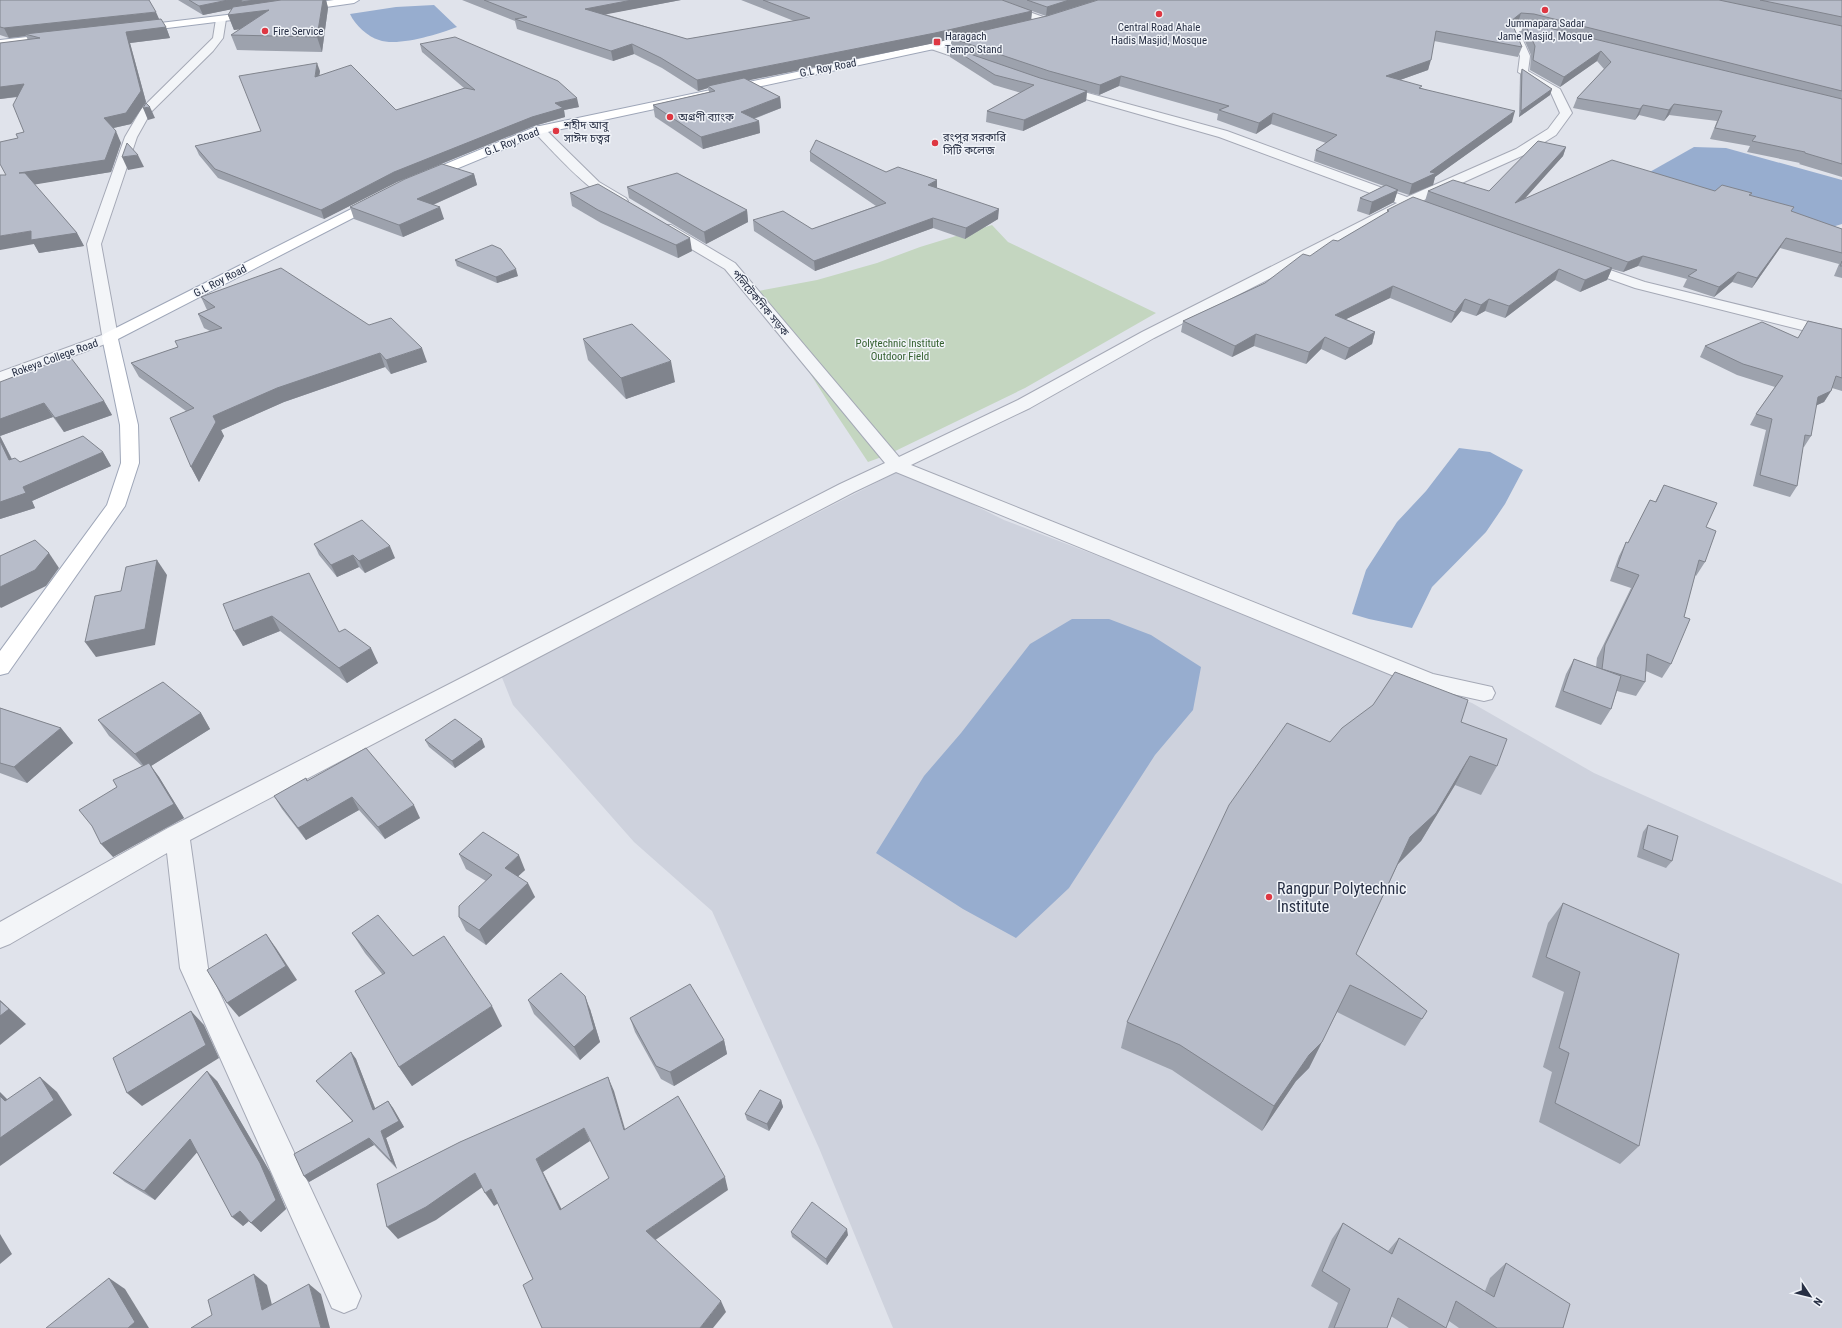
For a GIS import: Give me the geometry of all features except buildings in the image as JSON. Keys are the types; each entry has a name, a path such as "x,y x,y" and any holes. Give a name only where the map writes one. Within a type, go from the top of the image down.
{"main road":[{"path":"291,9 354,0"},
{"path":"123,30 268,12"},
{"path":"1024,26 1061,16"},
{"name":"G.L Roy Road","path":"410,183 539,130 750,84 935,47 994,33"},
{"path":"0,43 54,37"},
{"name":"G.L Roy Road","path":"110,337 389,194"},
{"path":"0,667 116,506 130,463 129,425 110,337"}],"street":[{"path":"986,0 1046,21"},
{"path":"110,337 94,244 96,236 131,137 146,110 210,49 218,38 221,19"},
{"path":"0,936 177,835 847,488 1024,404 1148,335 1520,152 1552,132 1566,113 1556,91 1523,72 1525,56 1514,31 1518,27 1530,28 1566,38"},
{"path":"935,47 993,67"},
{"path":"1044,85 1223,134 1415,204"},
{"path":"539,130 594,185 635,210"},
{"name":"পলিটেকনিক সড়ক","path":"655,222 730,266 896,465"},
{"path":"1572,261 1640,285 1842,335"},
{"name":"Rokeya College Road","path":"0,378 110,337"},
{"path":"896,465 1429,681 1484,693"},
{"path":"177,835 194,968 344,1296"}],"shaded area":[{"name":"Rangpur Polytechnic Institute","path":"909,466 946,491 1004,520 1197,594 1292,635 1472,703 1594,773 1842,884 1842,1328 893,1328 819,1148 712,911 634,842 513,705 501,675"}],"green space":[{"name":"Polytechnic Institute Outdoor Field","path":"992,225 1008,242 1156,313 1025,388 887,455 868,462 758,291 817,280 877,263 920,247"}],"water":[{"path":"434,5 457,27 407,41 387,42 379,40 362,30 350,14 396,7"},
{"path":"1694,147 1726,148 1842,180 1842,224 1825,229 1648,173"},
{"path":"1459,448 1490,452 1523,470 1505,504 1486,532 1432,587 1412,628 1352,614 1366,570 1397,522 1426,491"},
{"path":"1072,619 1109,619 1151,635 1201,667 1193,710 1155,755 1069,888 1016,938 963,909 876,853 924,776 961,733 1030,644"}],"place":[{"name":"Jummapara Sadar Jame Masjid, Mosque","path":"1545,10"},
{"name":"Central Road Ahale Hadis Masjid, Mosque","path":"1159,14"},
{"name":"Fire Service","path":"265,31"},
{"name":"Haragach Tempo Stand","path":"937,42"},
{"name":"অগ্রণী ব্যাংক","path":"670,117"},
{"name":"শহীদ আবু সাঈদ চত্বর","path":"556,131"},
{"name":"রংপুর সরকারি সিটি কলেজ","path":"935,143"},
{"name":"Rangpur Polytechnic Institute","path":"1269,897"}]}
